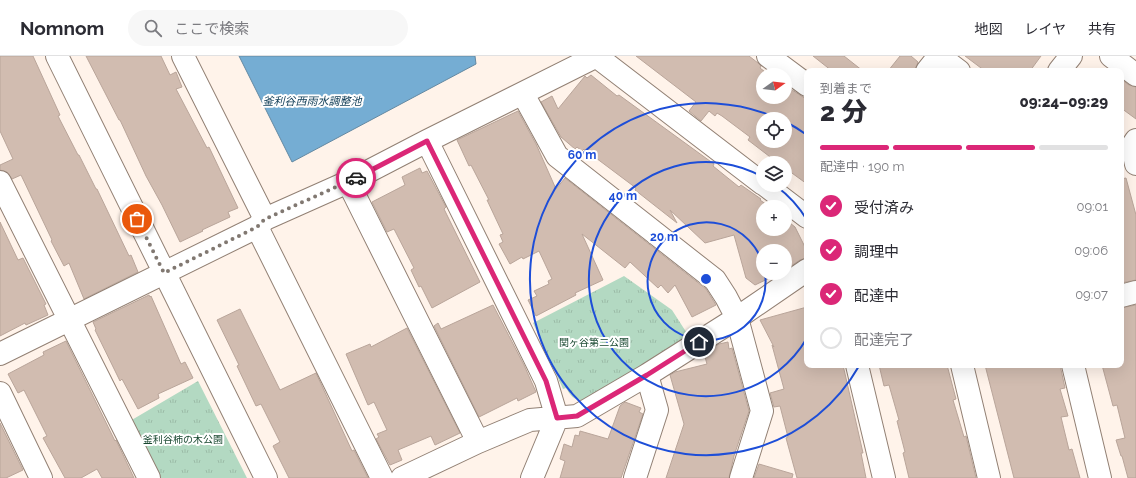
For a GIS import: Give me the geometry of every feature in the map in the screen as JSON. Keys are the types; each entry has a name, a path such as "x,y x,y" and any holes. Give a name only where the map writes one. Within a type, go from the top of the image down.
{"street":[{"path":"57,56 266,478"},
{"path":"183,56 382,478"},
{"path":"0,354 261,223 348,182 596,56 756,178"},
{"path":"768,56 804,83"},
{"path":"929,68 939,56 954,68"},
{"path":"1061,68 1071,56"},
{"path":"1111,56 1136,75"},
{"path":"523,94 557,156 715,280 738,318 762,411 741,478"},
{"path":"1136,140 1132,146 1136,164"},
{"path":"427,141 546,381 557,418 532,478"},
{"path":"0,182 149,478"},
{"path":"348,182 478,442"},
{"path":"774,192 804,215"},
{"path":"402,478 478,442 530,420 577,416 647,375 738,318 804,272"},
{"path":"1124,295 1136,292"},
{"path":"858,368 884,478"},
{"path":"963,368 988,478"},
{"path":"1074,368 1100,478"},
{"path":"635,478 657,410 647,375"},
{"path":"0,393 41,478"}],"green space":[{"name":"関ヶ谷第二公園","path":"624,276 672,310 690,338 583,400 577,399 571,395 566,388 563,389 533,323"},
{"name":"釜利谷柿の木公園","path":"198,381 247,478 158,478 130,421"}],"water":[{"name":"釜利谷西雨水調整池","path":"239,56 475,56 476,64 292,162"}],"building":[{"path":"0,56 33,56 60,115 58,116 97,189 129,256 131,255 138,272 84,299 69,263 64,266 51,241 52,240 21,175 12,179 7,172 0,170 0,165 13,159 0,131"},
{"path":"86,56 161,56 170,75 176,72 182,87 176,89 207,148 209,147 238,208 228,212 230,217 180,242 146,176 120,120"},
{"path":"636,56 749,56 761,66 760,68 756,68 756,104 792,104 792,90 804,98 804,182 792,173 792,156 769,156 758,148 792,148 792,112 756,112 756,146 748,140 750,137 717,113 715,116 709,111 701,121 689,111 696,102"},
{"path":"813,56 844,56 859,68 828,68"},
{"path":"900,56 911,56 918,62 916,68 890,68"},
{"path":"965,56 1041,56 1032,68 981,68"},
{"path":"591,75 617,96 619,95 714,164 713,166 739,187 741,185 761,199 756,200 756,236 792,236 792,225 795,227 804,245 804,259 792,265 792,244 756,244 756,280 765,280 755,285 746,278 734,235 705,243 670,210 677,223 635,190 636,188 584,149 582,151 577,147 575,149 561,137 541,102 552,96 558,109 585,76 587,78"},
{"path":"1124,81 1129,85 1136,87 1136,119 1124,110"},
{"path":"518,111 536,144 556,189 565,178 706,289 716,305 692,317 675,285 668,293 661,285 658,288 630,262 625,268 582,234 603,280 575,293 576,295 536,316 528,300 537,296 534,291 549,284 548,281 552,279 539,251 523,259 522,257 510,264 499,244 503,242 500,235 503,234 487,200 489,200 471,165 469,166 457,140"},
{"path":"420,168 422,173 427,171 446,207 444,209 480,282 432,308 421,286 419,287 411,270 414,268 394,229 387,232 372,202 405,185 402,177"},
{"path":"1124,178 1126,178 1136,215 1136,280 1124,282"},
{"path":"0,222 18,260 23,258 46,304 44,305 48,315 26,325 25,323 0,336"},
{"path":"149,295 150,297 151,296 181,364 185,362 193,378 158,394 159,398 138,409 122,379 120,381 95,330 96,329 93,322"},
{"path":"493,305 524,365 536,392 518,401 517,398 479,417 434,326 438,323 441,329"},
{"path":"1136,305 1136,478 1128,478 1116,440 1125,438 1117,405 1113,406 1103,368 1124,368 1124,307"},
{"path":"804,308 804,368 844,368 863,453 861,453 866,478 797,478 786,438 788,437 780,406 774,407 770,393 784,389 772,345 774,347 760,320"},
{"path":"240,309 280,390 316,373 352,451 354,450 368,478 289,478 273,446 280,442 261,404 256,406 237,366 239,365 217,320"},
{"path":"407,328 460,433 435,445 431,436 398,450 402,460 390,465 376,439 379,437 377,434 387,430 374,402 368,405 346,354 370,344 371,347"},
{"path":"66,341 134,478 102,478 97,469 81,478 65,478 43,438 47,436 24,390 18,393 8,374 44,355 43,352"},
{"path":"728,342 729,349 732,348 749,411 734,456 729,478 666,478 684,424 670,375 675,372 707,364 705,357 709,355 711,349 719,344"},
{"path":"880,368 948,368 956,399 953,400 964,437 966,436 976,478 909,478 903,453 905,452 897,421 899,420 889,385 884,386"},
{"path":"986,368 1061,368 1065,388 1060,389 1068,416 1061,417 1069,450 1072,449 1080,478 1014,478"},
{"path":"625,402 641,408 639,412 643,414 621,478 560,478 565,461 560,459 564,444 572,447 575,435 579,436 580,431 608,439 620,406"},
{"path":"0,423 23,470 6,478 0,478"},
{"path":"759,464 793,474 792,478 754,478"}],"way so far":[{"path":"137,219 164,273 257,227 265,219 356,178"}],"route":[{"path":"356,178 427,141 546,381 557,418 577,416 647,375 699,342"}]}
